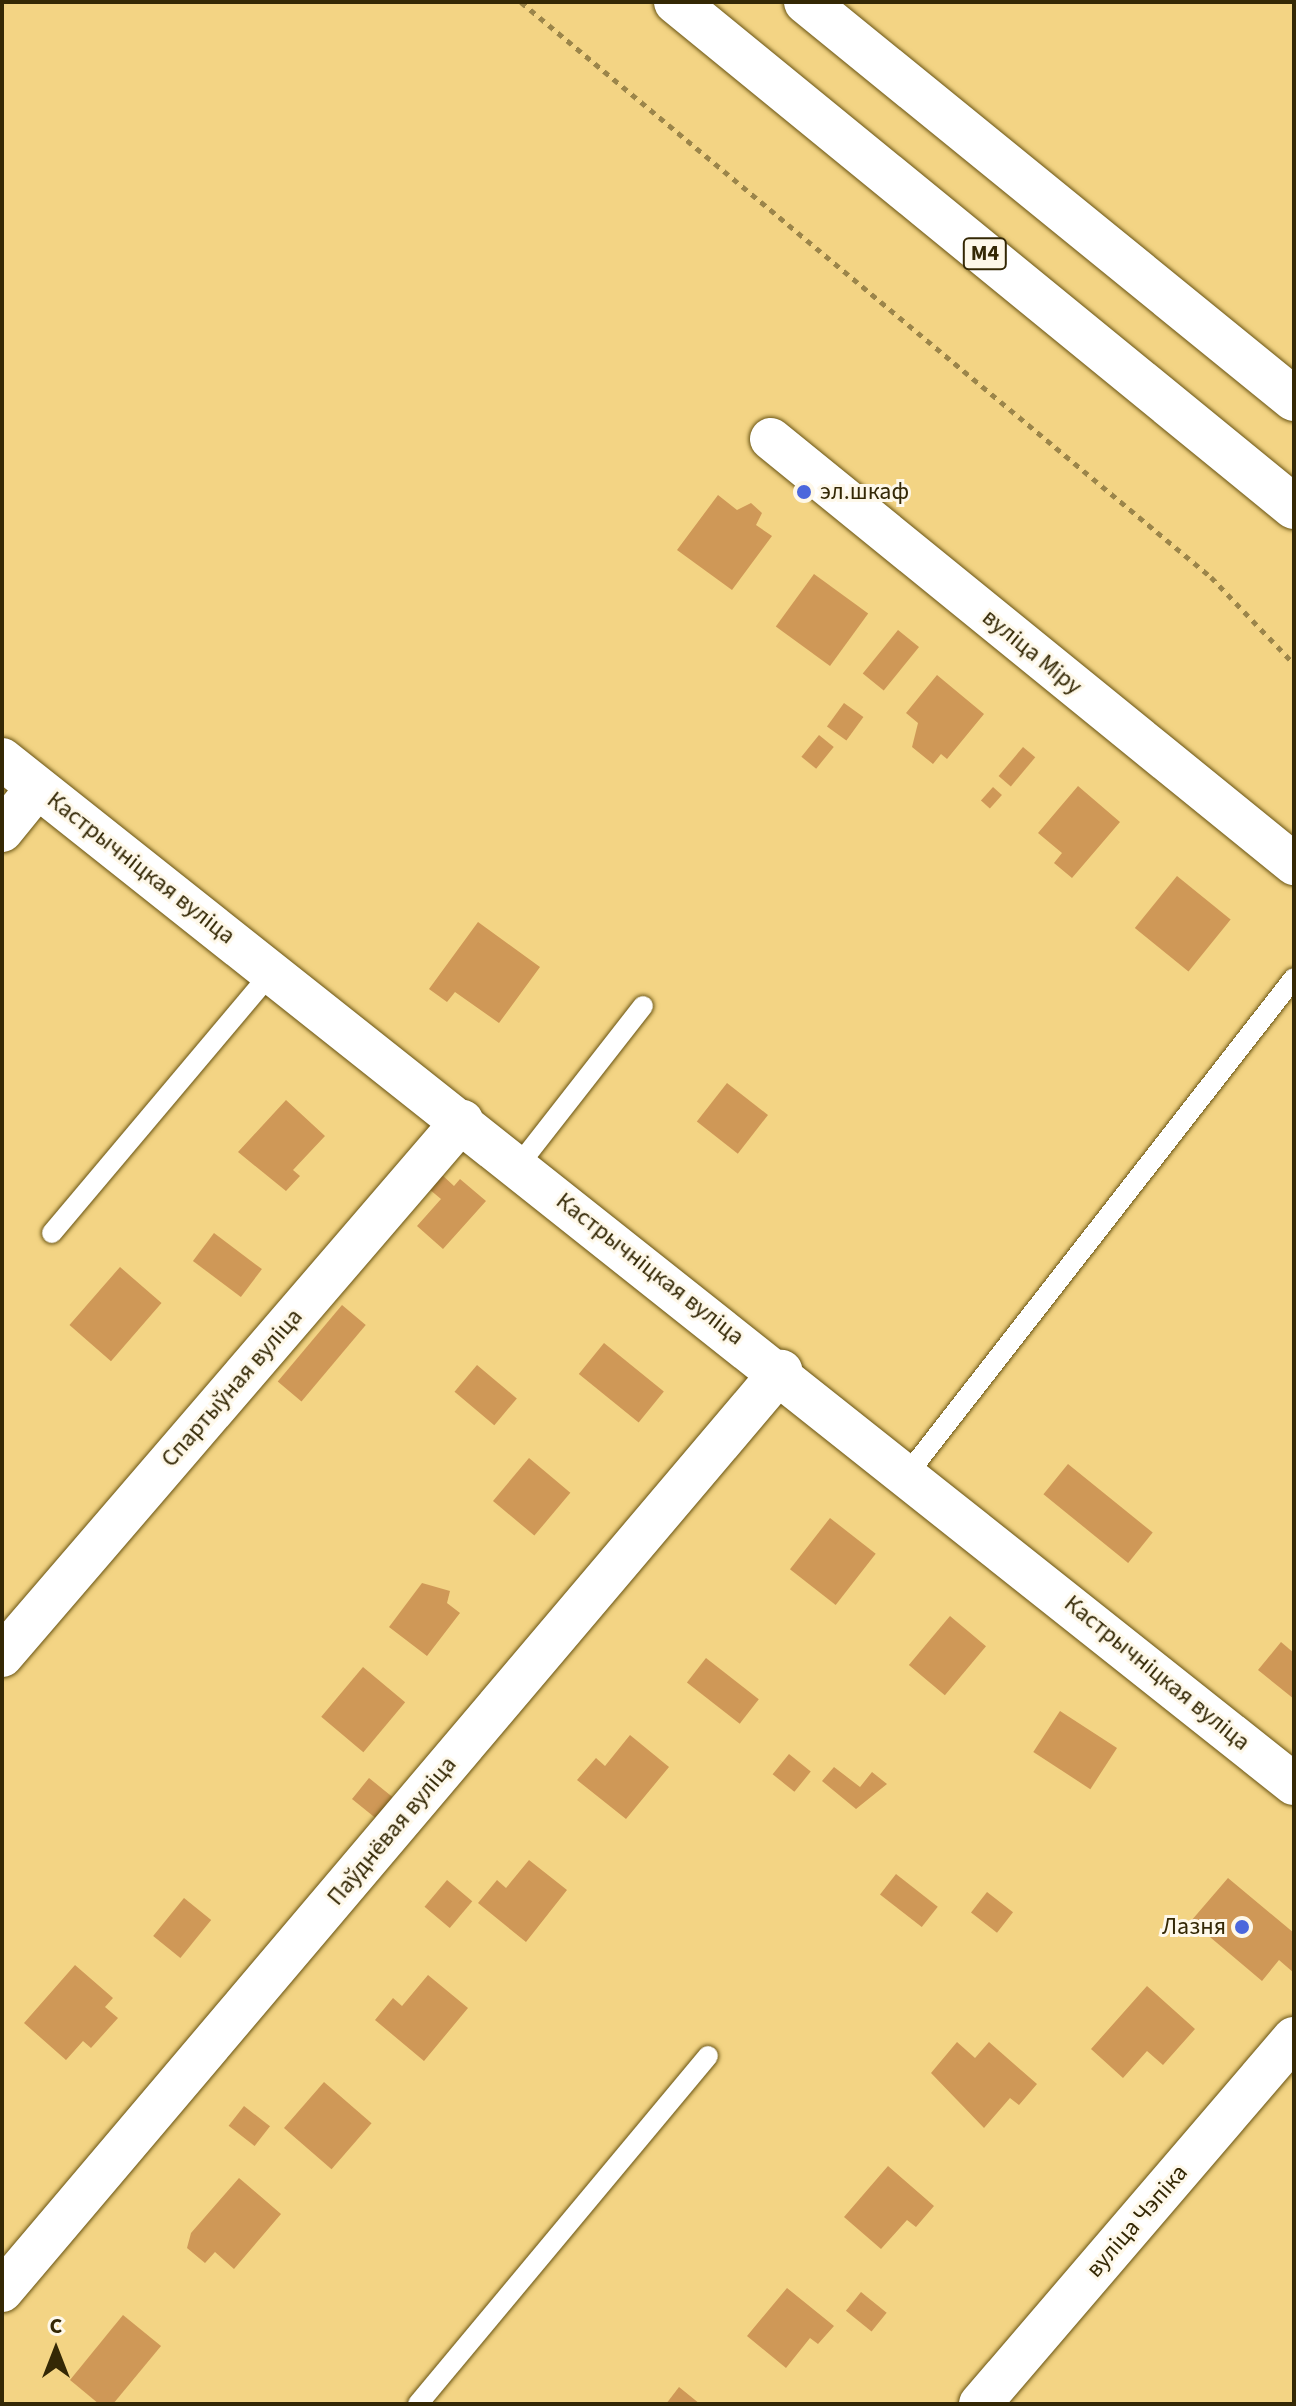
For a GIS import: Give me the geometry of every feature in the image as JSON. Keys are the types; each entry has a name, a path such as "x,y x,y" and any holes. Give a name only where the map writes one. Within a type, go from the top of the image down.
{"highway":[{"name":"М4","path":"676,2 1294,507"},
{"path":"806,2 1294,399"}],"street":[{"name":"вуліца Міру","path":"771,439 1294,864"},
{"name":"Кастрычніцкая вуліца","path":"2,759 909,1472 1294,1784"},
{"path":"2,831 37,788"},
{"name":"Спартыўная вуліца","path":"2,1656 462,1121"},
{"name":"Паўднёвая вуліца","path":"2,2291 781,1371"},
{"name":"вуліца Чэпіка","path":"980,2404 1294,2038"}],"lane":[{"path":"52,1233 273,971"},
{"path":"909,1472 1294,978"},
{"path":"518,1166 643,1006"},
{"path":"418,2404 708,2056"}],"path":[{"path":"521,2 1211,577 1294,664"}],"building":[{"path":"718,495 737,510 751,503 762,513 756,525 772,536 732,590 677,550"},
{"path":"814,574 868,613 830,666 776,627"},
{"path":"898,630 919,647 884,691 863,674"},
{"path":"937,675 984,714 947,759 941,754 933,764 912,747 918,723 906,713"},
{"path":"844,703 863,717 846,741 827,726"},
{"path":"819,735 834,747 816,769 801,757"},
{"path":"1023,747 1035,757 1011,786 999,776"},
{"path":"1078,786 1120,822 1072,878 1054,863 1062,853 1038,833"},
{"path":"993,787 1002,795 990,808 981,800"},
{"path":"1177,876 1231,919 1188,971 1135,928"},
{"path":"478,922 540,967 499,1023 455,992 447,1002 429,989"},
{"path":"727,1083 768,1115 738,1154 697,1122"},
{"path":"286,1100 325,1136 293,1170 300,1176 286,1191 238,1152"},
{"path":"441,1174 454,1186 460,1179 486,1201 443,1249 417,1226 441,1199 429,1189"},
{"path":"214,1233 262,1269 241,1297 193,1261"},
{"path":"120,1267 162,1303 111,1361 69,1325"},
{"path":"342,1305 366,1325 301,1402 278,1382"},
{"path":"604,1343 664,1391 639,1423 579,1374"},
{"path":"477,1365 517,1398 494,1425 455,1392"},
{"path":"529,1458 570,1493 534,1536 493,1501"},
{"path":"1068,1464 1153,1533 1128,1563 1043,1494"},
{"path":"830,1518 876,1554 836,1605 790,1569"},
{"path":"422,1583 450,1591 447,1603 460,1613 427,1656 389,1627"},
{"path":"950,1616 986,1646 945,1695 909,1665"},
{"path":"1281,1642 1294,1653 1294,1699 1258,1670"},
{"path":"706,1658 759,1699 740,1724 687,1682"},
{"path":"363,1667 405,1702 363,1752 321,1717"},
{"path":"1060,1711 1117,1748 1090,1789 1033,1752"},
{"path":"630,1735 669,1767 626,1819 577,1780 596,1758 605,1766"},
{"path":"789,1754 811,1772 794,1792 773,1774"},
{"path":"834,1767 860,1787 872,1772 887,1784 856,1809 822,1781"},
{"path":"369,1778 395,1799 378,1820 352,1799"},
{"path":"529,1860 567,1890 526,1942 478,1903 497,1880 506,1888"},
{"path":"896,1874 938,1907 922,1927 880,1894"},
{"name":"Лазня","path":"1228,1878 1294,1933 1294,1973 1279,1960 1262,1981 1191,1921"},
{"path":"447,1880 472,1901 450,1928 425,1907"},
{"path":"987,1892 1013,1912 997,1933 971,1912"},
{"path":"184,1898 211,1920 180,1958 153,1936"},
{"path":"75,1965 113,1998 105,2007 118,2018 91,2048 83,2041 66,2060 24,2023"},
{"path":"428,1975 468,2008 424,2061 375,2020 393,1998 402,2006"},
{"path":"1147,1986 1195,2029 1163,2065 1147,2051 1123,2078 1091,2049"},
{"path":"957,2042 975,2058 989,2042 1037,2084 1019,2105 1010,2098 984,2128 931,2073"},
{"path":"324,2082 372,2123 332,2169 284,2128"},
{"path":"244,2106 270,2126 255,2146 229,2126"},
{"path":"888,2166 934,2206 916,2227 907,2220 881,2249 844,2217"},
{"path":"239,2178 281,2214 234,2269 215,2252 205,2263 187,2248 191,2233"},
{"path":"787,2288 834,2326 818,2344 810,2338 786,2368 747,2336"},
{"path":"861,2292 887,2313 872,2331 846,2311"},
{"path":"123,2315 161,2346 113,2404 99,2404 70,2380"},
{"path":"679,2387 700,2404 666,2404"}],"place":[{"name":"эл.шкаф","path":"804,492"},
{"name":"Лазня","path":"1242,1927"}]}
